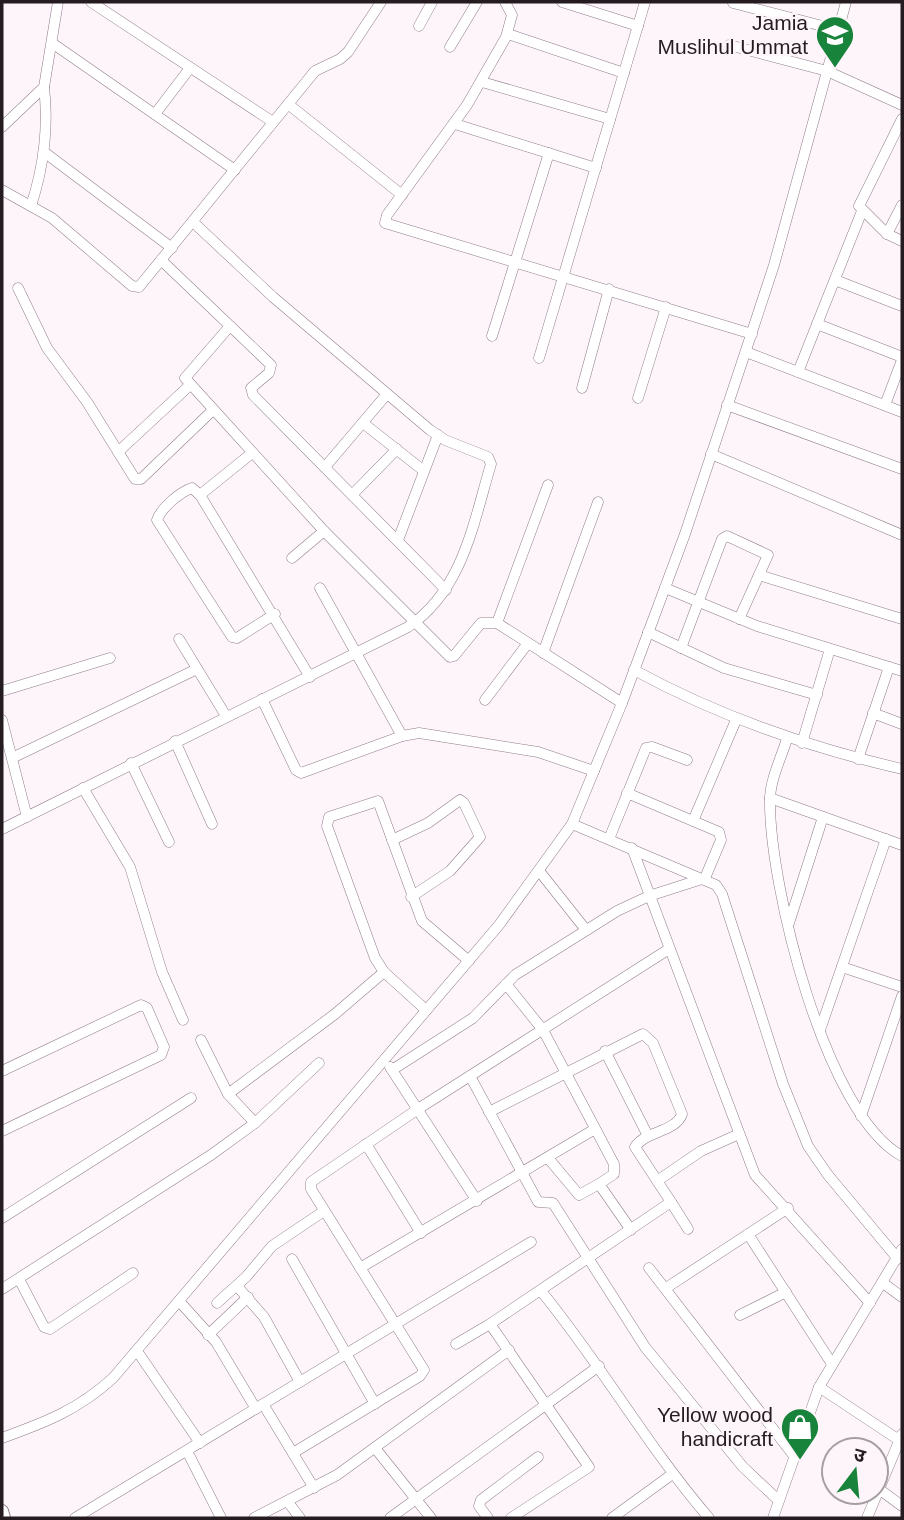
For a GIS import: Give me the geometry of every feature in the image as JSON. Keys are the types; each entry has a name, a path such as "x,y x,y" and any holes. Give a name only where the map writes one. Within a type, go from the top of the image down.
{"street":[{"path":"32,206 44,152 47,113 44,88 58,2"},
{"path":"90,2 273,122"},
{"path":"2,190 52,218 135,288 142,285 315,71 348,52 381,2"},
{"path":"419,26 432,2"},
{"path":"450,47 477,2"},
{"path":"505,2 512,15 508,34 455,124 384,219 388,226 565,275 752,334"},
{"path":"562,2 638,26"},
{"path":"539,358 645,2"},
{"path":"733,2 838,30"},
{"path":"2,1438 59,1417 88,1400 137,1351 469,961 540,872 572,824 622,703 665,588 752,334 774,265 846,2"},
{"path":"508,34 624,73"},
{"path":"52,43 236,170"},
{"path":"729,45 827,71 902,105"},
{"path":"155,114 190,68"},
{"path":"482,82 610,119"},
{"path":"4,121 44,88"},
{"path":"288,104 402,195"},
{"path":"902,120 859,203 862,211 887,234 902,241"},
{"path":"455,124 596,168"},
{"path":"44,152 172,248"},
{"path":"492,336 549,153"},
{"path":"887,234 902,205"},
{"path":"799,372 862,211"},
{"path":"2,829 174,741 358,653 413,623 446,590 461,562 491,464 484,454 438,435 273,297 193,222"},
{"path":"162,261 272,368 252,386 253,395 446,590"},
{"path":"835,280 902,306"},
{"path":"18,288 47,348 87,402 135,479 141,479 213,410"},
{"path":"582,388 609,289"},
{"path":"638,398 666,307"},
{"path":"817,324 902,358 885,405"},
{"path":"230,326 185,375 190,385 413,623 450,657 454,656 481,623 496,623 622,703"},
{"path":"746,352 902,412"},
{"path":"118,452 190,385"},
{"path":"325,467 387,394"},
{"path":"727,405 902,469"},
{"path":"363,423 424,471"},
{"path":"398,540 438,435"},
{"path":"352,495 397,449"},
{"path":"200,495 251,453"},
{"path":"710,454 902,535"},
{"path":"496,623 548,485"},
{"path":"275,614 234,638 194,580 158,516 189,488 195,489 275,614 310,677"},
{"path":"543,653 598,502"},
{"path":"292,558 324,531"},
{"path":"681,648 724,537 729,536 768,553 739,619"},
{"path":"759,575 902,619"},
{"path":"320,587 402,736"},
{"path":"665,588 739,619 902,671"},
{"path":"648,632 724,668 817,695"},
{"path":"179,639 226,716"},
{"path":"485,700 528,643"},
{"path":"802,743 830,649"},
{"path":"2,691 110,657"},
{"path":"858,759 889,667"},
{"path":"12,758 197,668"},
{"path":"634,670 686,699 787,739 902,769"},
{"path":"262,699 298,772 402,736 433,734 517,748 594,771"},
{"path":"873,713 902,724"},
{"path":"2,720 27,817"},
{"path":"693,821 736,720"},
{"path":"787,739 770,798 779,888 788,925 820,1030 839,1079 877,1137 902,1156"},
{"path":"174,741 212,824"},
{"path":"609,839 646,748 652,747 687,760"},
{"path":"131,764 169,842"},
{"path":"83,788 130,867 162,972 183,1020"},
{"path":"627,793 716,830 721,836 705,878"},
{"path":"770,798 902,845"},
{"path":"392,839 428,823 460,800 480,837 444,876 411,897"},
{"path":"426,1010 384,972 374,958 327,821 333,815 378,801 422,921 469,961"},
{"path":"788,925 823,817"},
{"path":"572,824 705,878 716,885 722,894 783,1084 808,1146 828,1175 898,1259"},
{"path":"820,1030 886,839"},
{"path":"632,848 755,1175 788,1208 870,1303"},
{"path":"540,872 586,930"},
{"path":"392,1070 473,1018 515,975 586,930 649,896 705,878"},
{"path":"293,1452 423,1373 423,1367 311,1189 311,1182 418,1109 669,949"},
{"path":"842,967 902,987"},
{"path":"228,1094 335,1014 384,972"},
{"path":"506,984 543,1030 616,1171 579,1195 548,1158"},
{"path":"861,1116 902,996"},
{"path":"2,1071 141,1005 147,1008 164,1047 161,1055 2,1131"},
{"path":"489,1112 643,1034 653,1043 682,1114 678,1122 648,1136 635,1147 688,1229"},
{"path":"201,1040 228,1094 255,1123"},
{"path":"605,1051 648,1136"},
{"path":"384,1058 477,1200"},
{"path":"2,1289 255,1123 319,1063"},
{"path":"470,1076 538,1202 553,1203 645,1347 743,1467 778,1500"},
{"path":"2,1218 191,1098"},
{"path":"360,1268 595,1129"},
{"path":"657,1181 701,1151 739,1134"},
{"path":"366,1144 421,1233"},
{"path":"599,1184 631,1230"},
{"path":"456,1344 541,1291 671,1202"},
{"path":"666,1288 788,1208"},
{"path":"217,1303 237,1286 272,1246 324,1211"},
{"path":"748,1234 832,1364"},
{"path":"75,1518 531,1242"},
{"path":"773,1518 819,1387 902,1249"},
{"path":"292,1259 375,1404"},
{"path":"649,1268 794,1456"},
{"path":"19,1279 44,1327 50,1329 133,1273"},
{"path":"883,1283 902,1297"},
{"path":"237,1286 264,1317 300,1382"},
{"path":"541,1291 598,1366 671,1475 709,1518"},
{"path":"740,1315 786,1292"},
{"path":"208,1335 248,1297"},
{"path":"179,1301 230,1362 293,1452 314,1488"},
{"path":"490,1324 547,1402 589,1467 511,1518"},
{"path":"261,1517 314,1488 375,1448 509,1350"},
{"path":"137,1351 200,1443"},
{"path":"390,1518 598,1366"},
{"path":"819,1387 901,1439 890,1464"},
{"path":"375,1448 431,1518"},
{"path":"187,1451 221,1518"},
{"path":"488,1518 479,1506 481,1500 538,1457"},
{"path":"619,1517 671,1475"},
{"path":"288,1502 300,1518"},
{"path":"2,1511 4,1518"}],"place":[{"name":"Jamia Muslihul Ummat","path":"835,69"},
{"name":"Yellow wood handicraft","path":"800,1461"}]}
